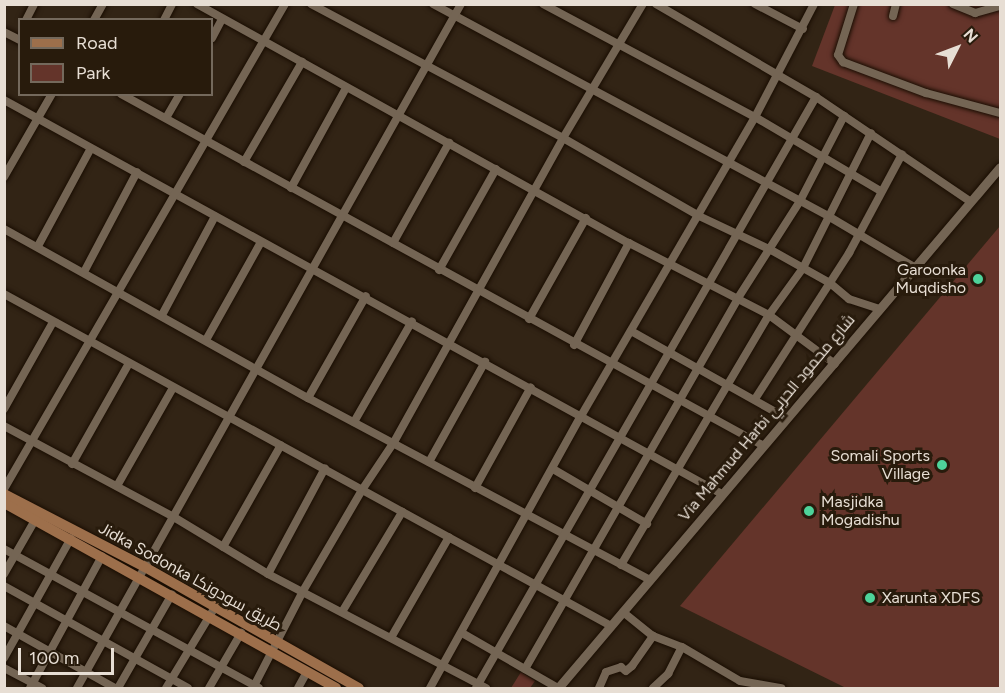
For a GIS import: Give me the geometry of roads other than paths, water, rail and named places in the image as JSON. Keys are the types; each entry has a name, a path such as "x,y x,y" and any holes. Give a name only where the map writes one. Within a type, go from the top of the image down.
{"main road":[{"name":"Jidka Sodonka طريق سودونكا","path":"4,494 342,686"},
{"name":"Jidka Sodonka طريق سودونكا","path":"4,503 102,556 140,571 172,594 212,611 241,633 277,648 307,672 342,686 359,688"}],"street":[{"path":"27,18 34,4"},
{"path":"95,18 103,4"},
{"path":"165,18 172,4"},
{"path":"197,4 629,243 770,315 799,333 836,364"},
{"path":"4,489 285,4"},
{"path":"311,4 425,68 563,138 699,216 771,250 830,283 849,299 880,309"},
{"path":"433,4 453,17 592,88 768,183 914,267"},
{"path":"77,688 118,609 316,268 460,4"},
{"path":"543,4 755,117 791,141 879,190"},
{"path":"4,549 118,609 256,688 303,591 362,490 394,442 448,341 563,138 617,44 643,4"},
{"path":"656,4 816,97 971,202"},
{"path":"755,4 803,29"},
{"path":"430,688 529,516 581,416 671,265 755,117 803,29 814,4"},
{"path":"854,4 838,55 843,62 926,93 1000,114"},
{"path":"893,15 896,4"},
{"path":"952,4 975,13 1000,6"},
{"path":"213,36 222,19"},
{"path":"4,32 18,36"},
{"path":"244,162 302,62"},
{"path":"291,188 346,88"},
{"path":"4,177 51,96"},
{"path":"125,96 574,345 680,398 762,445"},
{"path":"166,118 179,96"},
{"path":"4,426 31,443 172,516 268,574 392,636 480,687 495,651 564,534 648,383 738,235 816,97"},
{"path":"4,100 175,192 261,242 316,268 679,468 722,494"},
{"path":"525,669 738,298 771,250 800,201 844,116"},
{"path":"621,565 770,315 803,268 871,133"},
{"path":"393,243 450,143"},
{"path":"38,246 91,148"},
{"path":"755,399 830,283 879,190 902,154"},
{"name":"Via Mahmud Harbi شارع محمود الحربي","path":"558,688 762,445 836,364 914,267 1000,167"},
{"path":"439,270 496,169"},
{"path":"84,272 137,172"},
{"path":"162,315 215,216"},
{"path":"529,319 586,218"},
{"path":"4,229 257,367 308,398 650,580"},
{"path":"206,340 261,242"},
{"path":"574,345 629,243"},
{"path":"4,294 128,365 227,419 325,468 611,626"},
{"path":"308,398 366,296"},
{"path":"354,422 412,321"},
{"path":"4,409 53,322"},
{"path":"631,331 786,418"},
{"path":"429,462 485,362"},
{"path":"72,464 128,365"},
{"path":"476,489 531,387"},
{"path":"117,486 173,388"},
{"path":"223,547 281,445"},
{"path":"268,574 325,468"},
{"path":"553,469 647,524"},
{"path":"342,612 402,512"},
{"path":"4,574 35,520"},
{"path":"392,636 449,537"},
{"path":"4,658 71,538"},
{"path":"31,686 102,556"},
{"path":"4,586 188,688"},
{"path":"4,626 117,688 136,660 172,594"},
{"path":"166,688 191,650 212,611"},
{"path":"623,612 652,636 682,647 740,681 781,688"},
{"path":"209,688 241,633"},
{"path":"462,633 558,688"},
{"path":"599,688 606,672 621,667 626,671 632,666 652,636"},
{"path":"652,688 668,674 682,647"},
{"path":"4,669 31,686 42,688"},
{"path":"298,688 307,672"}],"place":[{"name":"Garoonka Muqdisho","path":"978,279"},
{"name":"Somali Sports Village","path":"942,465"},
{"name":"Masjidka Mogadishu","path":"809,511"},
{"name":"Xarunta XDFS","path":"870,598"}]}
